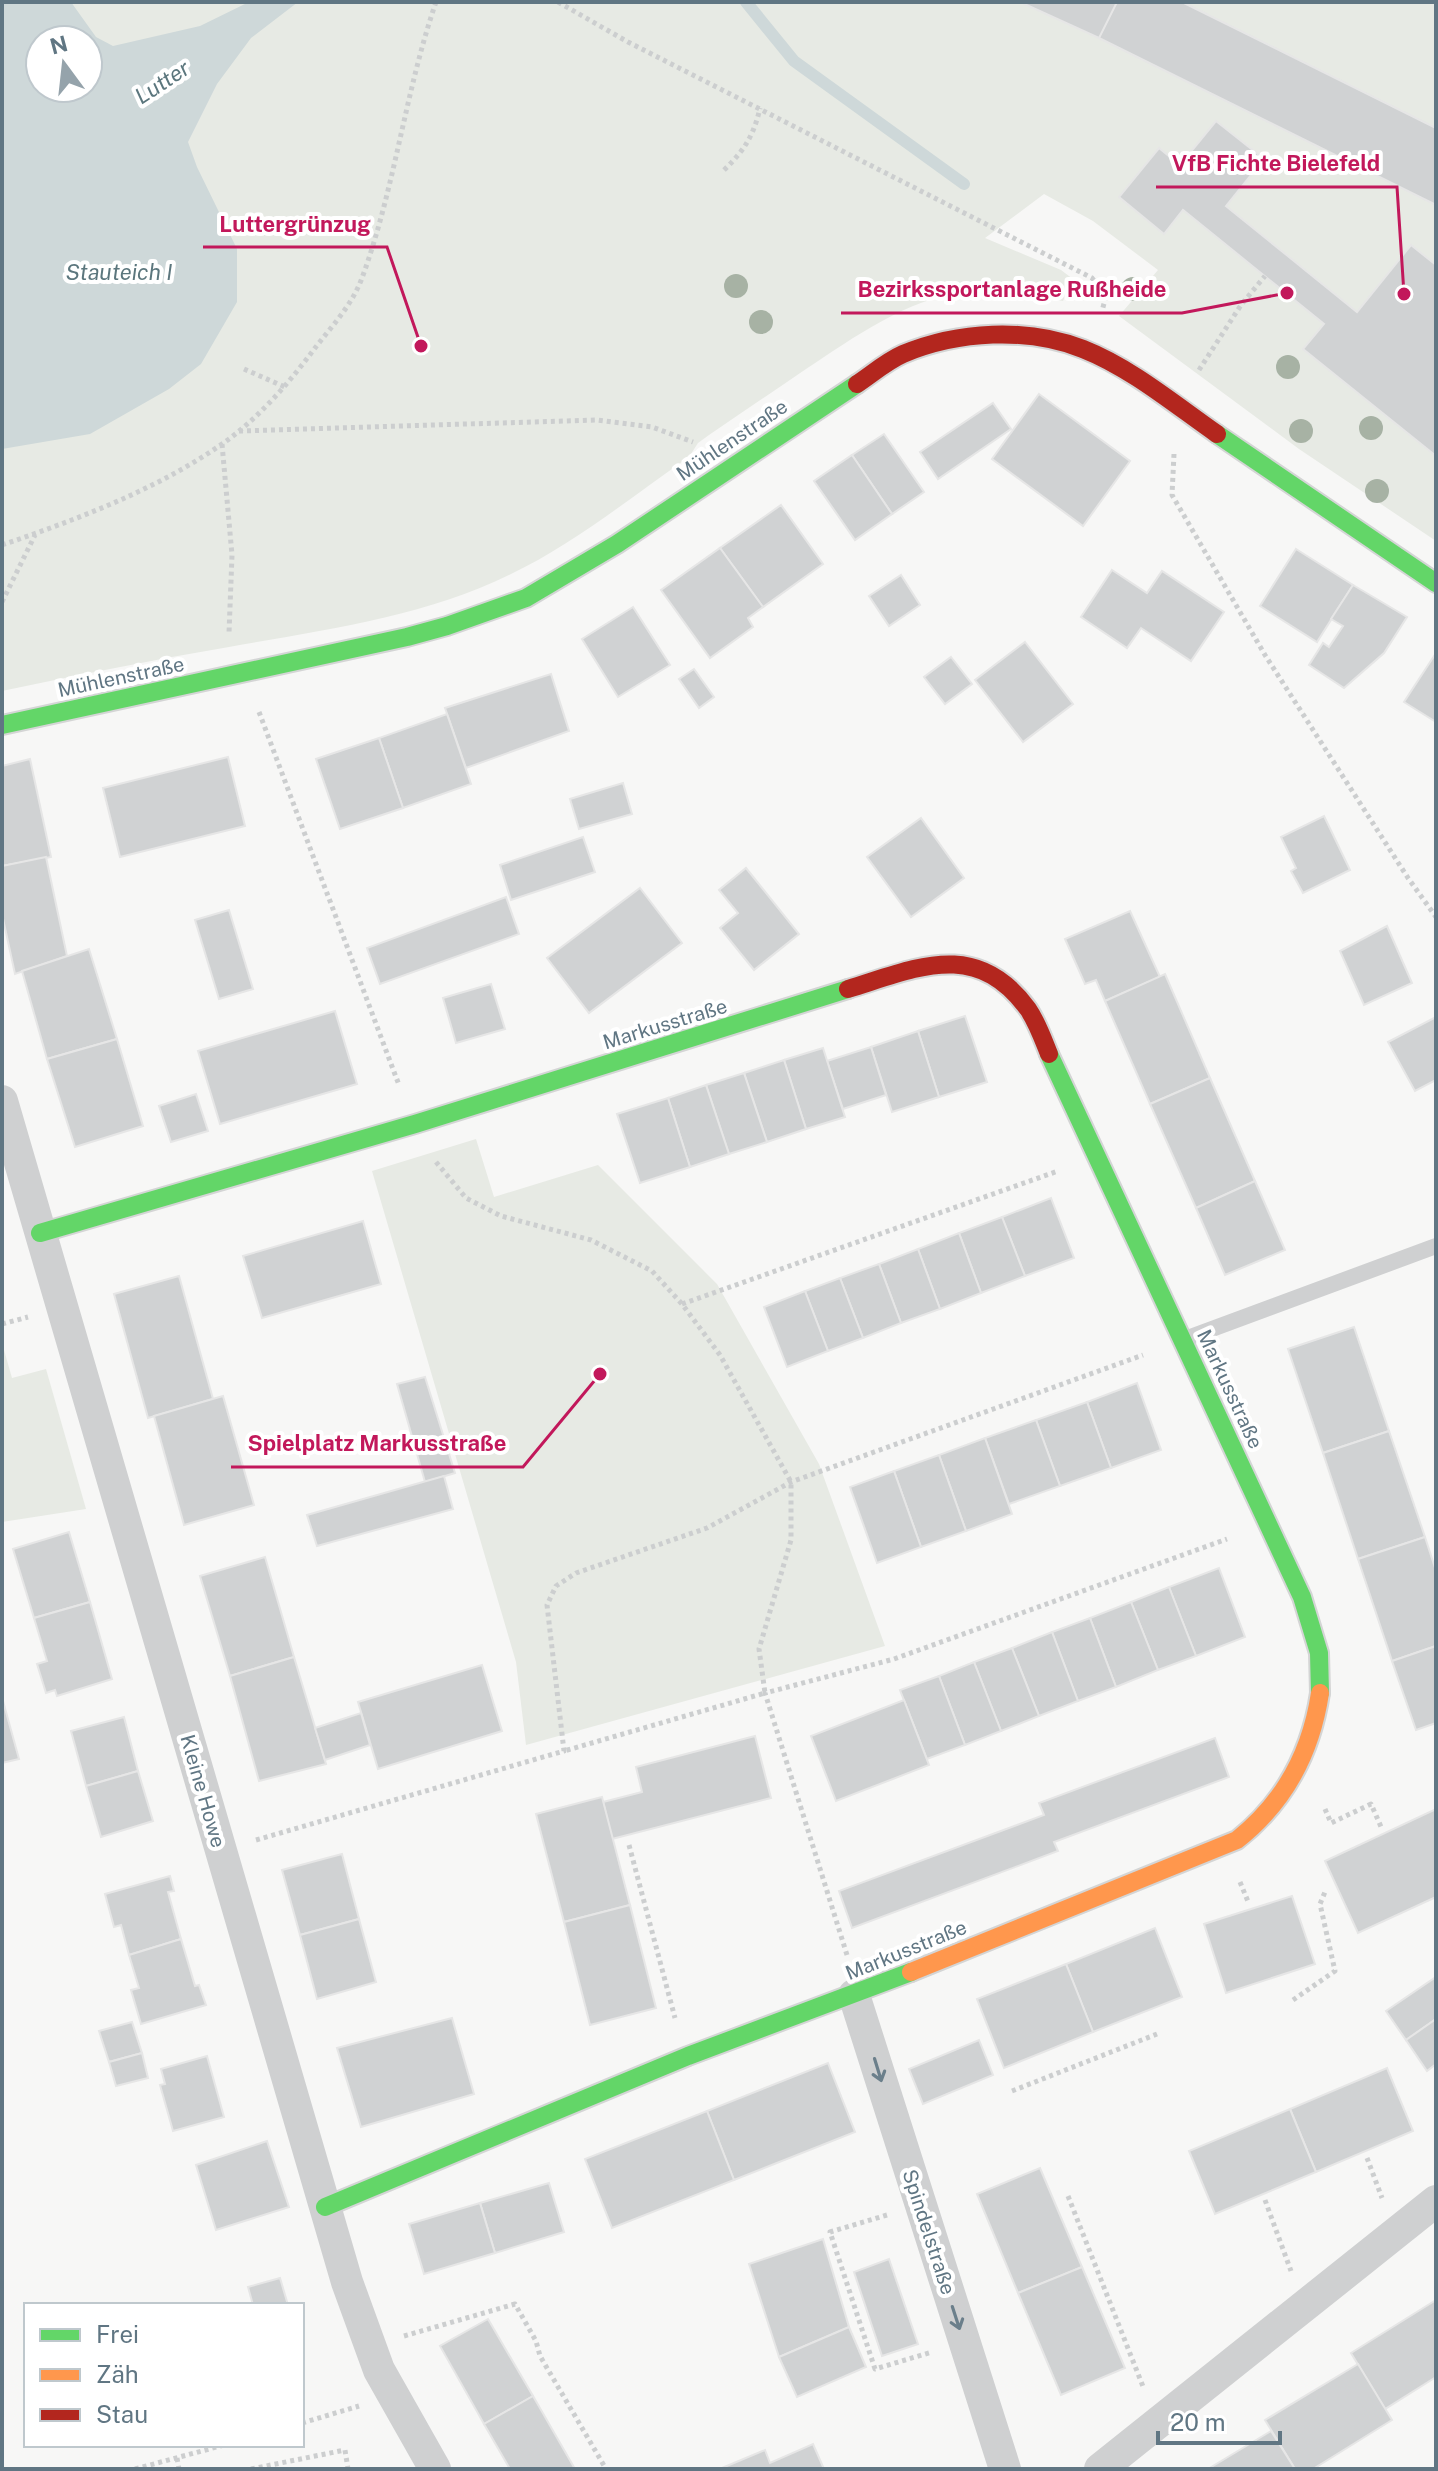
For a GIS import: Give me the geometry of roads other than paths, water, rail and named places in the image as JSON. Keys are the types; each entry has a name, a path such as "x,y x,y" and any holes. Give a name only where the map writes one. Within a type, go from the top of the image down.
{"street":[{"name":"Mühlenstraße","path":"2,725 407,637 526,598 581,567 900,355 927,344 976,335 1028,336 1092,352 1436,583"},
{"name":"Markusstraße","path":"40,1233 415,1124 928,964 963,962 999,977 1029,1010 1302,1597 1315,1634 1321,1685 1312,1730 1294,1780 1258,1826 1237,1840 854,1995 688,2056 325,2207"},
{"name":"Kleine Howe","path":"2,1101 368,2346 435,2469"},
{"name":"Spindelstraße","path":"854,1995 1005,2469"},
{"path":"1100,2469 1436,2201"}],"lane":[{"path":"1183,1340 1436,1246"}],"water":[{"name":"Stauteich I","path":"2,2 71,2 87,24 24,24 24,104 104,104 104,41 113,46 200,26 249,2 298,2 251,38 217,84 188,142 237,249 237,302 201,364 169,389 90,434 2,449"}],"waterway":[{"path":"746,2 794,61 964,184"}],"place":[{"name":"Bezirkssportanlage Rußheide","path":"1287,293"},
{"name":"VfB Fichte Bielefeld","path":"1404,294"},
{"name":"Luttergrünzug","path":"421,346"},
{"name":"Spielplatz Markusstraße","path":"600,1374"}],"water label":[{"name":"Lutter","path":"162,82"}]}
